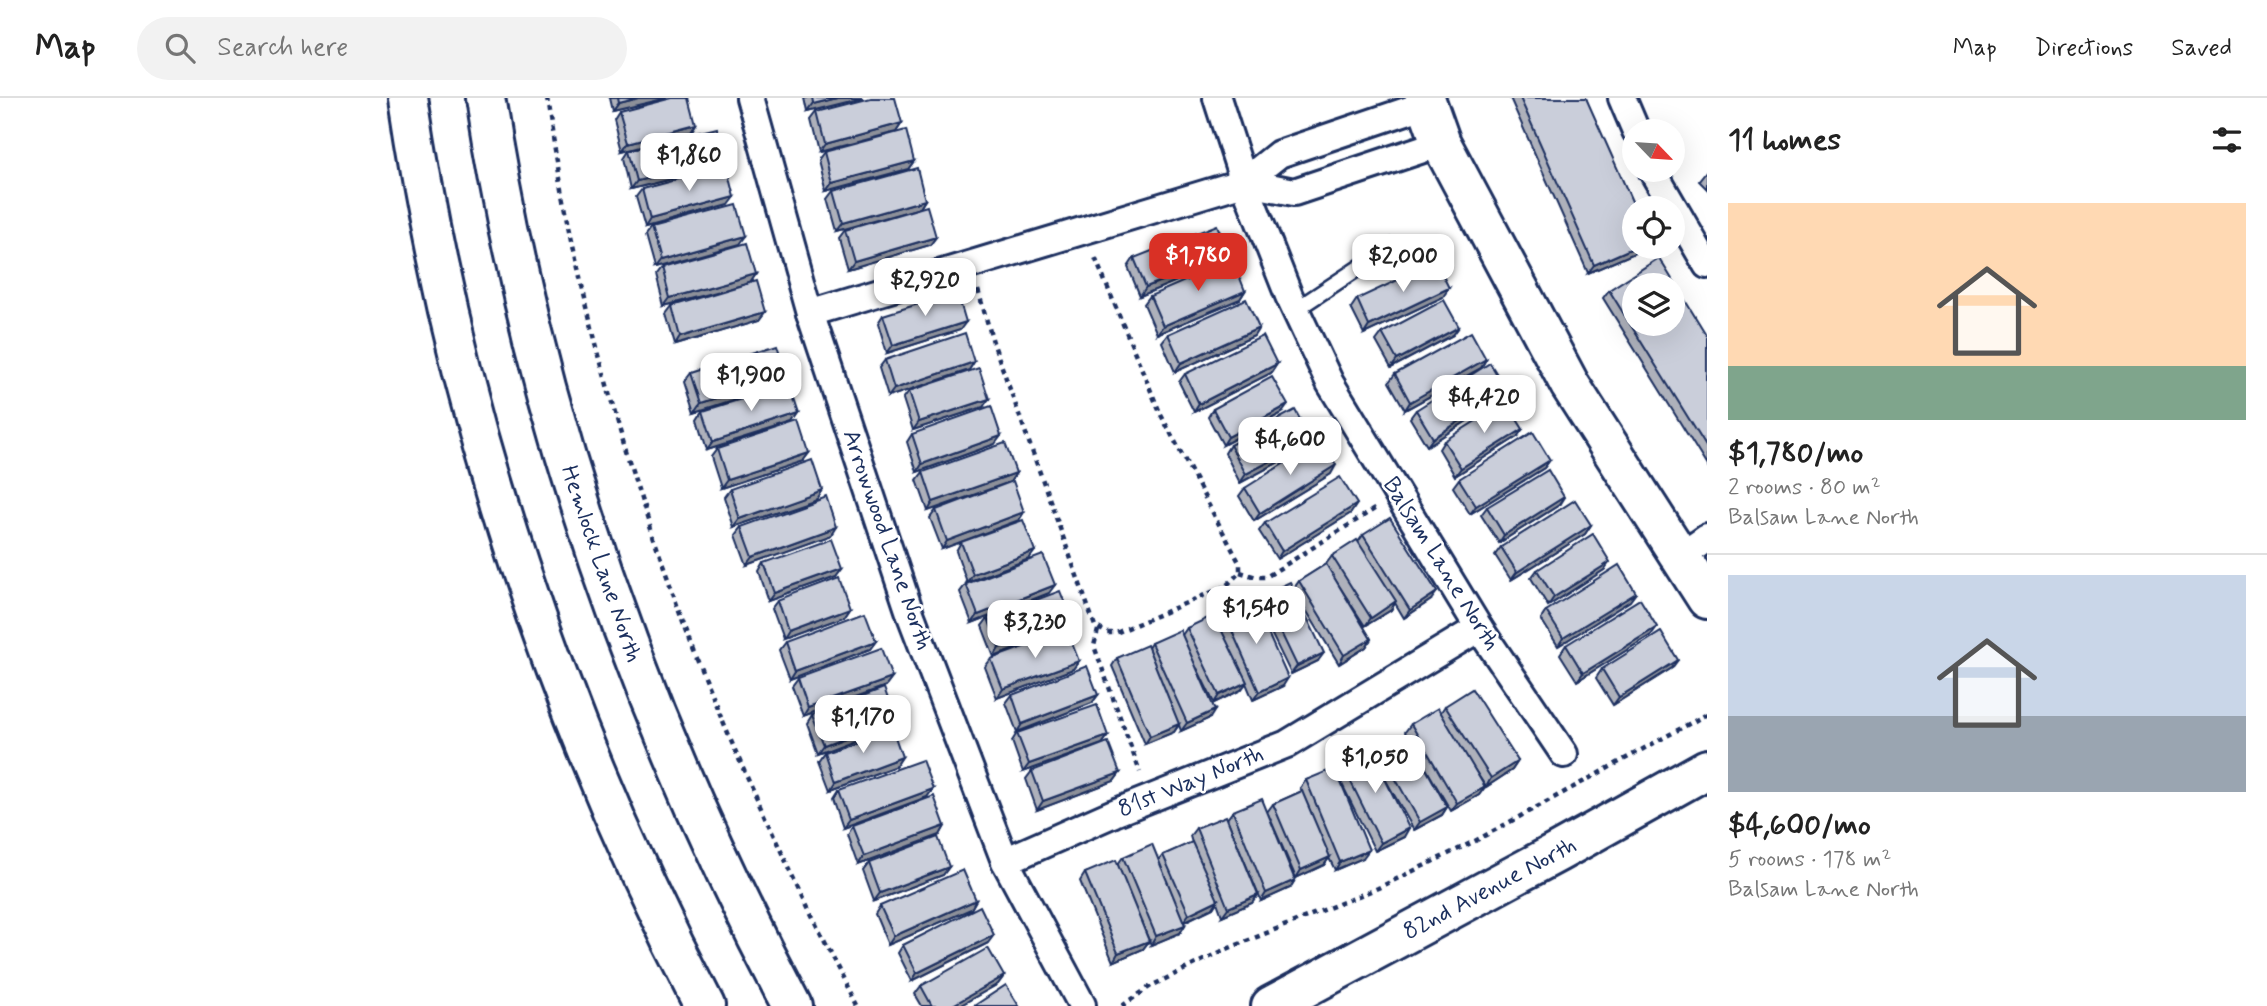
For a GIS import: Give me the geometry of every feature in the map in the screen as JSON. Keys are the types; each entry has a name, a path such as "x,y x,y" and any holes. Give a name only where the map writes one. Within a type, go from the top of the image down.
{"main road":[{"path":"408,98 420,180 465,384 514,554 540,631 590,760 640,875 705,1006"},
{"name":"Hemlock Lane North","path":"485,98 504,210 532,334 559,440 593,543 636,668 677,768 738,901 792,1006"},
{"path":"1426,101 1441,143 1570,385 1694,547 1707,599"},
{"name":"82nd Avenue North","path":"1271,1006 1707,769"}],"street":[{"name":"Arrowwood Lane North","path":"750,98 810,313 911,613 1006,861 1082,1005"},
{"name":"Balsam Lane North","path":"1217,98 1244,182 1295,310 1330,383 1479,628 1564,754"},
{"path":"1622,98 1631,119"},
{"path":"810,313 1244,182 1279,154 1426,101"},
{"path":"1244,182 1294,192 1441,143"},
{"path":"1659,182 1707,265"},
{"name":"81st Way North","path":"1006,861 1287,744 1479,628"}],"lane":[{"path":"1295,310 1392,246"}],"path":[{"path":"547,98 570,232 600,358 637,490 685,628 740,763 858,1006"},
{"path":"1087,231 1093,254 1146,382 1182,455 1238,557 1240,572"},
{"path":"971,265 997,354 1094,626 1107,633 1116,633 1226,586 1240,572"},
{"path":"1240,572 1266,577 1398,495"},
{"path":"1098,630 1094,646 1133,756 1152,798"},
{"path":"1122,1006 1151,986 1222,951 1378,888 1475,841 1707,713"}],"building":[{"path":"617,98 638,98 618,103"},
{"path":"673,98 689,98 696,125 628,143 619,112"},
{"path":"813,98 838,98 814,104"},
{"path":"871,98 895,98 902,123 825,144 817,112"},
{"path":"1520,98 1586,98 1630,196 1622,196 1622,253 1594,265"},
{"path":"717,128 724,159 637,181 629,150"},
{"path":"906,130 914,161 832,183 824,152"},
{"path":"727,166 735,197 650,220 642,189"},
{"path":"917,168 925,200 843,223 834,191"},
{"path":"737,205 746,236 660,260 651,228"},
{"path":"927,206 936,237 854,261 845,230"},
{"path":"1217,225 1229,254 1146,287 1134,258"},
{"path":"747,243 756,274 670,298 662,267"},
{"path":"1657,259 1668,273 1636,273"},
{"path":"1233,260 1245,291 1163,326 1150,296"},
{"path":"1436,262 1449,288 1369,326 1357,299"},
{"path":"756,281 765,312 680,337 672,306"},
{"path":"1622,282 1622,311 1609,290"},
{"path":"957,292 966,322 893,345 883,315"},
{"path":"1246,299 1259,328 1181,363 1168,334"},
{"path":"1444,300 1459,327 1397,360 1382,333"},
{"path":"1685,300 1707,336 1707,448 1638,336 1685,336"},
{"path":"1471,332 1486,359 1410,402 1395,374"},
{"path":"965,333 974,362 894,389 885,360"},
{"path":"1263,336 1277,364 1199,404 1185,374"},
{"path":"777,345 787,376 701,403 691,373"},
{"path":"1490,363 1507,391 1433,438 1416,410"},
{"path":"979,368 989,399 919,422 909,391"},
{"path":"1272,377 1288,405 1228,437 1213,409"},
{"path":"789,384 799,414 713,442 703,411"},
{"path":"1506,402 1523,429 1461,468 1444,441"},
{"path":"991,406 1001,436 922,464 912,434"},
{"path":"1295,410 1311,440 1246,474 1230,445"},
{"path":"799,422 809,453 727,480 717,449"},
{"path":"1533,432 1550,460 1476,506 1459,479"},
{"path":"1321,440 1336,465 1260,513 1245,488"},
{"path":"1005,443 1016,473 933,502 923,472"},
{"path":"812,460 822,490 740,519 730,489"},
{"path":"1548,470 1564,497 1504,535 1487,507"},
{"path":"1340,477 1357,504 1282,551 1265,523"},
{"path":"1013,481 1024,512 947,541 936,510"},
{"path":"826,497 836,527 753,557 742,527"},
{"path":"1575,500 1591,525 1517,572 1501,547"},
{"path":"1390,518 1437,592 1410,610 1363,535"},
{"path":"1023,520 1035,551 973,574 961,542"},
{"path":"1593,534 1610,562 1554,597 1537,570"},
{"path":"831,539 842,569 775,593 764,563"},
{"path":"1357,540 1396,601 1371,618 1332,556"},
{"path":"1043,555 1055,585 978,615 966,584"},
{"path":"1326,564 1371,639 1344,655 1299,581"},
{"path":"1619,565 1636,593 1563,638 1546,611"},
{"path":"839,578 850,608 788,631 778,601"},
{"path":"1290,582 1324,653 1297,666 1263,595"},
{"path":"1060,591 1072,621 999,648 988,618"},
{"path":"1640,599 1657,627 1583,673 1566,645"},
{"path":"1253,600 1288,678 1259,692 1224,613"},
{"path":"865,612 876,641 795,671 785,642"},
{"path":"1214,615 1247,682 1219,695 1187,628"},
{"path":"1180,630 1215,710 1187,723 1151,643"},
{"path":"1067,631 1079,661 1003,689 991,659"},
{"path":"1661,632 1678,660 1619,697 1602,669"},
{"path":"1147,645 1179,724 1150,736 1117,658"},
{"path":"881,648 892,678 808,708 798,678"},
{"path":"1087,666 1098,695 1022,724 1012,695"},
{"path":"884,688 895,718 824,745 812,715"},
{"path":"1472,689 1518,761 1491,778 1445,706"},
{"path":"1097,705 1108,736 1029,764 1017,733"},
{"path":"1438,708 1485,787 1457,803 1411,724"},
{"path":"892,728 902,757 835,782 825,752"},
{"path":"1108,742 1120,773 1043,801 1032,771"},
{"path":"1414,747 1447,807 1420,822 1386,762"},
{"path":"1370,748 1409,828 1381,843 1341,762"},
{"path":"922,760 933,789 849,820 838,790"},
{"path":"1335,768 1369,850 1340,862 1306,780"},
{"path":"1302,791 1330,857 1301,870 1273,804"},
{"path":"934,796 945,826 864,856 852,826"},
{"path":"1262,799 1295,880 1266,893 1233,811"},
{"path":"1226,816 1258,895 1228,908 1196,828"},
{"path":"938,837 949,867 880,893 869,863"},
{"path":"1192,842 1218,900 1189,914 1163,855"},
{"path":"1152,844 1185,925 1156,936 1123,857"},
{"path":"1116,860 1149,941 1118,953 1085,873"},
{"path":"963,870 976,900 894,936 880,906"},
{"path":"980,906 994,935 917,973 903,945"},
{"path":"988,948 1004,976 951,1006 932,1006 921,986"},
{"path":"1006,985 1019,1006 974,1006"}]}
